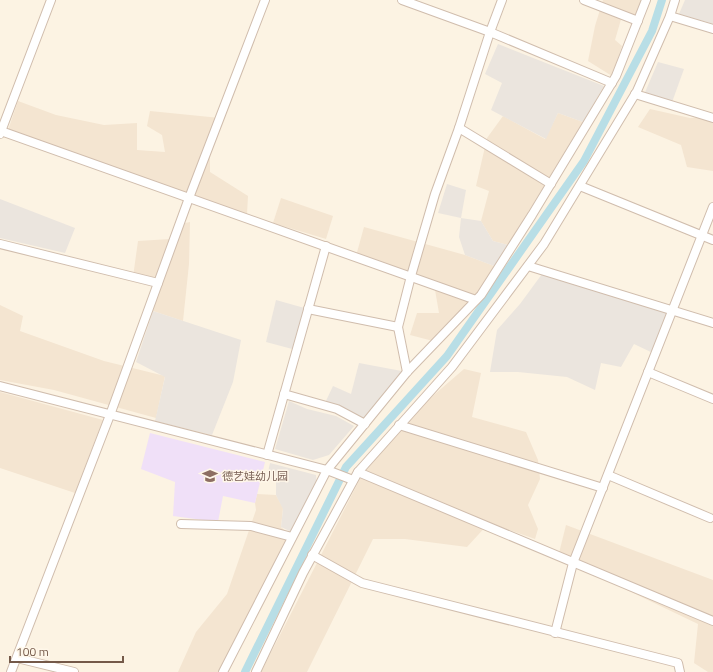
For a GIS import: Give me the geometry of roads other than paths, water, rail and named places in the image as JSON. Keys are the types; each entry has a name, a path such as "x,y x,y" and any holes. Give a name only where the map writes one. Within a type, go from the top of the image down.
{"street":[{"path":"51,0 1,133 190,198 476,300"},
{"path":"11,672 110,415 158,283 265,0"},
{"path":"402,0 490,32 612,83"},
{"path":"407,372 398,327 411,276 435,194 502,0"},
{"path":"584,0 638,21"},
{"path":"223,672 326,470 407,372 476,300 551,184 612,83 646,0"},
{"path":"256,672 312,555 353,480 358,472 452,366 544,244 635,94 670,16 675,0"},
{"path":"670,16 713,29"},
{"path":"635,94 713,118"},
{"path":"459,128 551,184"},
{"path":"580,186 713,240"},
{"path":"555,633 573,563 713,207"},
{"path":"0,244 158,283"},
{"path":"267,455 326,246"},
{"path":"528,266 713,323"},
{"path":"308,309 398,327"},
{"path":"648,372 713,399"},
{"path":"0,386 326,470 353,480"},
{"path":"284,394 337,409 365,424"},
{"path":"399,425 602,488"},
{"path":"358,472 713,621"},
{"path":"608,475 710,518"},
{"path":"181,524 251,526 292,537"},
{"path":"312,555 362,583 678,663 680,672"},
{"path":"16,658 74,672"}],"waterway":[{"path":"245,672 346,467 447,356 584,161 652,31 662,0"}],"place":[{"name":"德艺娃幼儿园","path":"210,476"}]}
